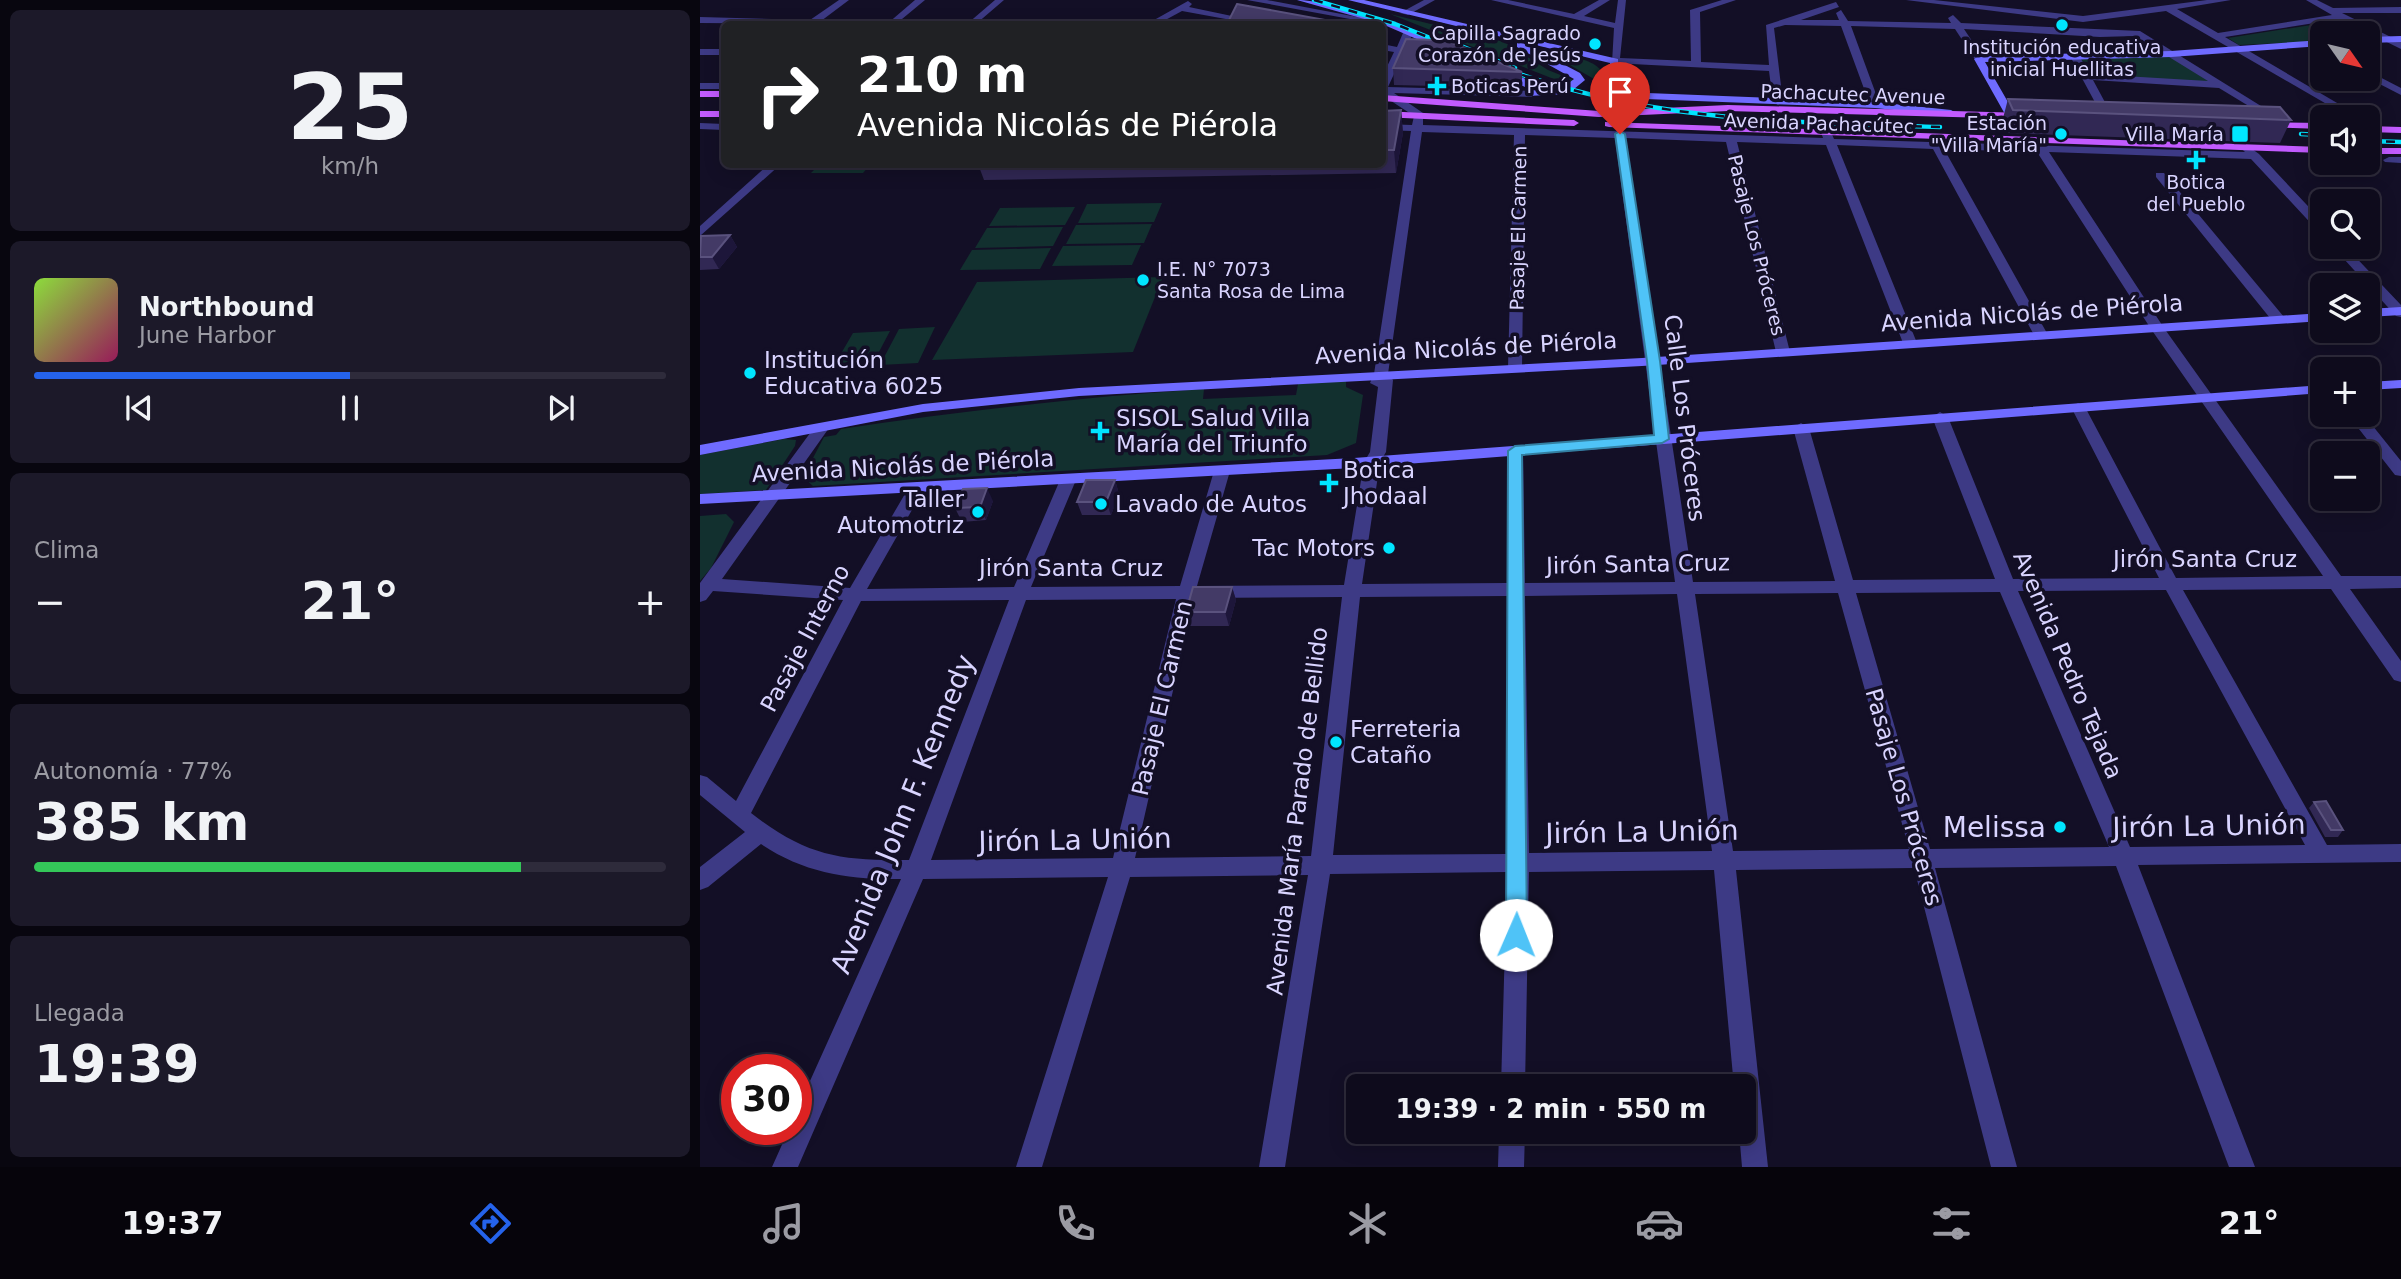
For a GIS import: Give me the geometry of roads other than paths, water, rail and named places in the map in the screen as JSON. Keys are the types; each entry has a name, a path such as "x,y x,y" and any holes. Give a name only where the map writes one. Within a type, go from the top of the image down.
{"main road":[{"path":"1301,0 1375,21"},
{"path":"1352,0 1498,34 1530,45 1568,50 1615,61"},
{"path":"1386,25 1462,55"},
{"path":"2380,39 2401,39"},
{"path":"2011,116 1979,59 2171,54 2310,43"},
{"path":"1530,45 1580,80 1564,92 1531,94"},
{"path":"1487,66 1530,85 1531,94 1537,99 1559,98 1586,86 1585,76 1557,61 1558,56 1568,50"},
{"name":"Avenida Pachacútec","path":"1615,61 1615,93 1875,105 1964,114"},
{"path":"700,94 721,91"},
{"name":"Pachacutec Avenue","path":"1388,98 1599,114 1728,108 2035,117"},
{"path":"700,114 721,114"},
{"name":"Pachacutec Avenue","path":"1386,115 1419,121 2251,152"},
{"path":"2097,118 2122,119"},
{"path":"2252,124 2310,126"},
{"path":"2380,128 2401,130"},
{"name":"Avenida Pachacútec","path":"2251,152 2310,150"},
{"path":"2380,151 2401,151"},
{"path":"2380,313 2400,312"},
{"name":"Avenida Nicolás de Piérola","path":"700,450 923,408 1066,393 1654,361 2310,318"},
{"path":"2380,385 2401,384"},
{"name":"Avenida Nicolás de Piérola","path":"700,499 1372,462 2310,390"}],"street":[{"path":"816,21 845,0"},
{"path":"895,21 921,0"},
{"path":"975,21 1000,0"},
{"path":"1157,21 1196,0"},
{"path":"1405,13 1431,0"},
{"path":"1495,0 1520,2 1618,26"},
{"path":"1576,17 1606,0"},
{"path":"1622,0 1615,61 1773,68"},
{"path":"1696,64 1695,10 1732,0"},
{"path":"1910,0 2083,19 2227,0"},
{"path":"2310,0 2401,46"},
{"path":"1180,8 1231,21 1256,1 1373,21"},
{"path":"1778,102 1769,27 1834,1 1875,105"},
{"path":"1946,6 1979,59"},
{"path":"2168,8 2335,105"},
{"path":"2329,10 2401,10"},
{"path":"2216,36 2342,16"},
{"path":"700,20 728,21"},
{"path":"1780,22 1844,21 2109,35 2137,33 2256,106"},
{"path":"1386,81 1408,33"},
{"path":"1386,48 1400,50"},
{"path":"700,52 721,52"},
{"path":"2075,56 2109,119"},
{"path":"2086,77 2225,85"},
{"path":"2380,81 2401,92"},
{"path":"700,86 721,91"},
{"path":"1386,90 1531,94"},
{"path":"1388,98 1419,121"},
{"name":"Avenida Pachacútec","path":"1386,126 1419,121 1520,130 1620,134 1730,137 1828,135 2041,149 2251,152"},
{"name":"Avenida María Parado de Bellido","path":"1272,1167 1321,864 1352,590 1372,462 1368,453 1377,380 1381,374 1419,121"},
{"path":"700,126 721,127"},
{"name":"Pasaje El Carmen","path":"1515,368 1520,130"},
{"name":"Calle Los Próceres","path":"1620,134 1724,860 1755,1167"},
{"path":"1828,135 1910,343"},
{"name":"Pasaje Los Próceres","path":"1730,137 1783,352"},
{"path":"1936,144 2041,335"},
{"path":"2041,149 2158,328 2401,675"},
{"path":"2251,152 2310,215"},
{"path":"701,229 771,168"},
{"path":"2160,175 2279,320"},
{"path":"2350,259 2400,312"},
{"path":"2078,407 2171,584 2321,854"},
{"name":"Avenida Pedro Tejada","path":"1940,417 2006,584 2124,857 2242,1167"},
{"path":"2366,427 2401,471"},
{"path":"704,590 821,428"},
{"name":"Pasaje Los Próceres","path":"1801,428 1922,859 2004,1167"},
{"path":"1513,1074 1518,863 1515,451"},
{"name":"Pasaje El Carmen","path":"1029,1167 1121,870 1187,592 1222,471"},
{"name":"Avenida John F. Kennedy","path":"785,1167 916,871 1020,593 1068,480"},
{"name":"Pasaje Interno","path":"740,814 855,595 917,486"},
{"name":"Jirón Santa Cruz","path":"704,590 855,595 2401,582"},
{"name":"Jirón La Unión","path":"700,783 762,831 807,859 843,868 916,871 1121,870 1321,864 2401,853"},
{"path":"700,880 762,831"},
{"path":"1511,1167 1512,1144"}],"railway":[{"path":"1314,0 1385,21"},
{"path":"1386,21 1453,47"},
{"path":"1444,39 1515,68"},
{"path":"1505,69 1560,87 1667,109 1774,120 1940,127"},
{"path":"2301,134 2310,134"},
{"path":"2380,141 2401,142"}],"place":[{"name":"Institución educativa inicial Huellitas","path":"2062,25"},
{"name":"Capilla Sagrado Corazón de Jesús","path":"1595,44"},
{"name":"Boticas Perú","path":"1437,86"},
{"name":"Estación \"Villa María\"","path":"2061,134"},
{"name":"Villa María","path":"2240,134"},
{"name":"Botica del Pueblo","path":"2196,160"},
{"name":"I.E. N° 7073 Santa Rosa de Lima","path":"1143,280"},
{"name":"Institución Educativa 6025","path":"750,373"},
{"name":"SISOL Salud Villa María del Triunfo","path":"1100,431"},
{"name":"Botica Jhodaal","path":"1329,483"},
{"name":"Lavado de Autos","path":"1101,504"},
{"name":"Taller Automotriz","path":"978,512"},
{"name":"Tac Motors","path":"1389,548"},
{"name":"Ferreteria Cataño","path":"1336,742"},
{"name":"Melissa","path":"2060,827"}]}
